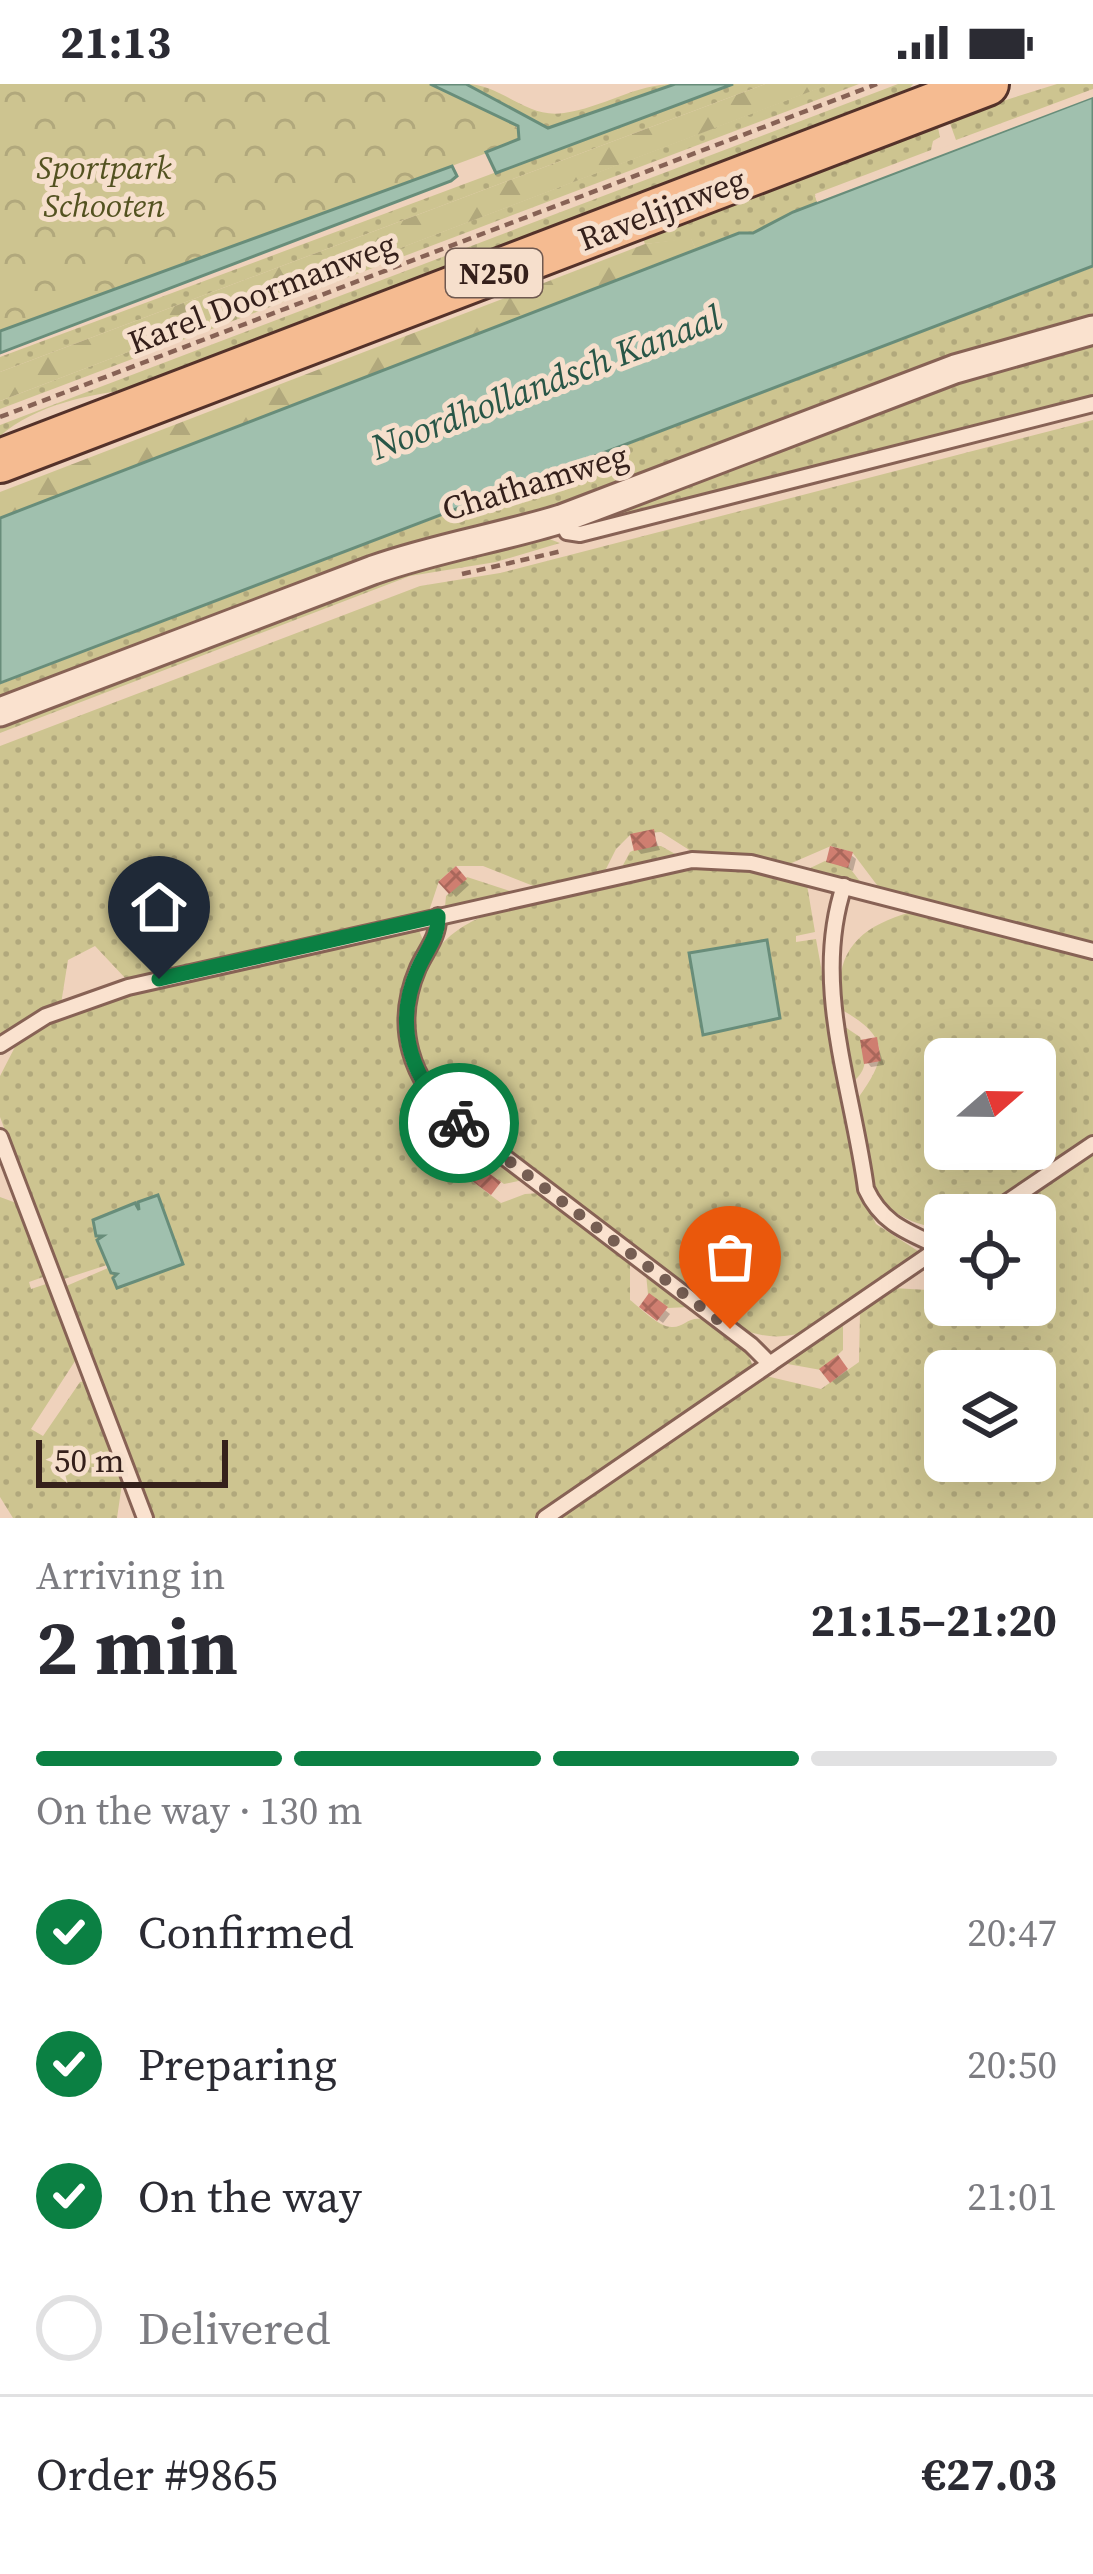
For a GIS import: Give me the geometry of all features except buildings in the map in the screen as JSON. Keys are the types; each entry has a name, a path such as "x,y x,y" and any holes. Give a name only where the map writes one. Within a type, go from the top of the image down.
{"main road":[{"name":"Ravelijnweg","path":"0,460 935,93 987,84"}],"street":[{"name":"Chathamweg","path":"0,712 388,564 561,519 955,369 1093,330"}],"lane":[{"path":"561,519 567,532 580,534 1093,404"},
{"path":"0,1045 46,1016 128,987 692,860 751,863 1093,952"},
{"path":"844,886 835,914 830,969 866,1189 882,1216 924,1238"},
{"path":"438,916 435,937 409,993 406,1022 413,1064 428,1093 462,1125 770,1364"},
{"path":"0,1137 145,1518"},
{"path":"1019,1194 1093,1144"},
{"path":"545,1518 924,1259"}],"path":[{"name":"Karel Doormanweg","path":"0,418 877,84"},
{"name":"Chathamweg","path":"458,575 569,549"}],"green space":[{"name":"Sportpark Schooten","path":"0,84 430,84 514,123 521,136 503,147 0,333"},
{"path":"466,84 491,89 538,111 564,113 675,84 548,128"},
{"path":"733,84 765,84 0,372 0,357"},
{"path":"765,84 830,84 0,401 0,372"},
{"path":"829,84 859,84 0,409 0,401"},
{"path":"898,84 913,84 904,96 137,389 83,397 47,409 0,436 0,425"},
{"path":"1057,84 1093,84 1093,89 956,140 948,118"},
{"path":"937,123 940,137 931,150 815,194 817,202 753,233 739,233 696,250 691,239 645,244 642,236"},
{"path":"691,238 696,250 0,518 0,492 645,244"},
{"path":"1093,267 1093,318 950,359 533,515 402,547 0,700 0,684"},
{"path":"1093,342 1093,399 583,525 963,380"},
{"path":"1093,420 1093,945 880,889 852,852 831,846 787,865 694,853 661,832 631,834 616,849 605,871 536,887 483,866 456,866 439,881 429,911 135,979 126,979 95,946 68,960 61,1004 0,1035 0,746 420,586 500,573"},
{"path":"544,537 560,543 496,562 410,576 0,733 0,725 406,570"},
{"path":"661,846 677,855 622,867 630,852"},
{"path":"825,861 849,867 862,884 806,870"},
{"path":"695,866 757,870 807,885 815,932 796,936 796,942 816,939 862,1196 876,1224 918,1251 799,1334 774,1336 742,1329 459,1113 426,1074 414,1043 413,1008 421,978 434,954 469,923 515,906","holes":["768,941 778,1019 701,1034"]},
{"path":"467,877 513,892 445,907 446,896"},
{"path":"911,912 1093,958 1093,1135 1056,1161 1056,1038 924,1038 924,1170 1042,1170 1007,1194 924,1194 924,1224 898,1214 875,1185 858,1098 875,1071 879,1049 869,1029 842,1010 845,958 876,926"},
{"path":"418,928 423,940 403,1001 399,1039 411,1078 463,1140 464,1175 501,1203 540,1193 630,1262 630,1300 650,1317 673,1327 697,1319 708,1321 739,1344 752,1364 744,1375 534,1518 152,1518 64,1287 108,1268 117,1273 116,1287 140,1209 136,1204 98,1240 107,1265 61,1280 0,1117 0,1076 17,1043 37,1029 112,998"},
{"path":"845,1027 860,1037 865,1055 854,1081"},
{"path":"477,1144 523,1180 504,1184 483,1169"},
{"path":"1093,1151 1093,1518 557,1518 766,1376 821,1389 859,1362 860,1313 893,1288 924,1290 924,1326 1056,1326 1056,1194 1031,1194"},
{"path":"0,1197 19,1204 46,1276 29,1282 31,1289 49,1283 77,1358 31,1429 43,1436 80,1382 86,1381 123,1477 117,1518 13,1518 0,1497"},
{"path":"646,1274 689,1307 668,1308 648,1294"},
{"path":"843,1322 843,1350 821,1370 782,1363"}],"water":[{"path":"430,84 466,84 548,128 675,84 733,84 496,173 486,152 519,139 518,126"},
{"name":"Noordhollandsch Kanaal","path":"1093,97 1093,266 0,683 0,518 739,233 753,233 793,212"},
{"path":"452,166 457,176 451,181 0,353 0,331"},
{"path":"767,940 780,1018 703,1035 689,953"},
{"path":"158,1195 183,1264 117,1288 113,1278 117,1274 111,1273 97,1240 103,1236 96,1236 93,1220 135,1203 139,1210 138,1202"}],"pier":[{"path":"1093,91 1093,97 817,202 815,196"}],"way so far":[{"path":"459,1123 730,1329"}],"route":[{"path":"159,979 438,916 435,937 409,993 407,1043 428,1093 459,1123"}]}
